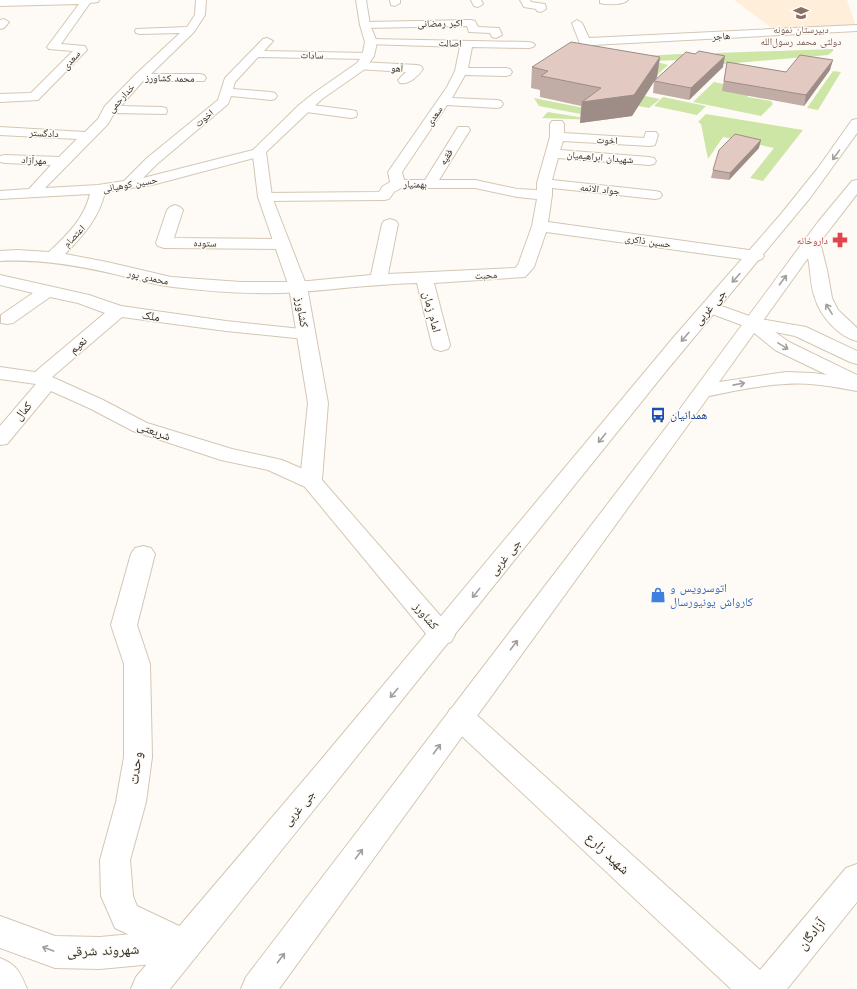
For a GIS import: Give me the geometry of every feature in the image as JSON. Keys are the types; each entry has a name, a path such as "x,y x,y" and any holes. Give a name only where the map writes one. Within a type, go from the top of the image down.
{"street":[{"name":"سعدی","path":"29,97 81,50 81,48 53,47 87,0"},
{"path":"0,3 94,0"},
{"name":"خدارحمی","path":"33,193 103,121 110,109 158,58 190,30 200,15 201,0"},
{"path":"257,153 304,108 367,55 365,25 361,0"},
{"path":"525,0 528,5 541,6 541,9"},
{"path":"604,1 622,0"},
{"name":"اکبر رمضانی","path":"365,25 471,23 473,30 495,30 496,44"},
{"name":"هاجر","path":"577,23 586,44 738,38 857,28"},
{"path":"650,27 660,41"},
{"path":"140,30 190,30"},
{"name":"اخوت","path":"128,185 152,160 224,101 229,81 267,41"},
{"name":"سعدی","path":"398,184 395,172 444,101 461,71 467,43"},
{"name":"اصالت","path":"367,55 467,43 529,45"},
{"name":"سادات","path":"256,54 288,58 367,55"},
{"name":"آهو","path":"367,55 417,69 404,80"},
{"path":"461,71 506,72"},
{"name":"محمد کشاورز","path":"140,77 200,78"},
{"path":"227,92 271,96"},
{"path":"0,98 29,97"},
{"path":"5,118 29,97"},
{"path":"444,101 496,104"},
{"path":"304,108 352,114"},
{"path":"110,109 161,111"},
{"name":"جی غربی","path":"148,989 442,635 710,307 756,256 838,153 857,123"},
{"name":"فقیه","path":"429,184 463,130"},
{"name":"دادگستر","path":"0,131 89,136"},
{"name":"اخوت","path":"557,131 650,142 651,135"},
{"name":"محبت","path":"298,287 378,279 519,273 526,266 540,226 545,189 557,131"},
{"name":"حسین کوهیانی","path":"0,195 98,190 152,181 257,153"},
{"name":"کشاورز","path":"257,153 260,154 265,197 298,287 318,403 311,481 442,635"},
{"name":"شهیدان ابراهیمیان","path":"552,153 649,161"},
{"name":"مهرآزاد","path":"5,158 63,161"},
{"name":"بهمنیار","path":"265,197 384,196 388,189 398,184 475,184 517,193 545,189"},
{"path":"258,989 812,242 857,184"},
{"name":"جواد الائمه","path":"545,189 655,195"},
{"name":"اعتصام","path":"53,257 84,226 96,200 98,190"},
{"name":"ستوده","path":"175,210 164,243 281,244"},
{"path":"378,279 390,224"},
{"name":"حسین ذاکری","path":"540,226 756,256"},
{"path":"812,242 819,270 823,298 830,312 850,332 857,336"},
{"name":"محمدی پور","path":"0,256 17,255 53,257 107,267 170,282 241,287 298,287"},
{"name":"امام زمان","path":"424,278 441,346"},
{"name":"ملک","path":"0,280 83,299 118,311 226,326 305,334"},
{"path":"7,319 48,291"},
{"path":"710,307 752,323 800,331 857,358"},
{"name":"نعیم","path":"43,381 118,311"},
{"path":"752,323 782,346 857,382"},
{"name":"شریعتی","path":"0,373 43,381 96,404 140,427 228,455 274,465 311,481"},
{"path":"701,392 745,383 788,378 826,380 857,385"},
{"name":"کمال","path":"0,438 43,381"},
{"name":"وحدت","path":"142,554 124,625 137,664 138,756 131,802 115,860 117,896 126,917 185,945"},
{"name":"شهید زارع","path":"460,717 756,989"},
{"name":"آزادگان","path":"766,989 857,878"},
{"name":"شهروند شرقی","path":"0,932 55,952 100,953 185,945"},
{"path":"0,975 10,989"}],"shaded area":[{"name":"دبیرستان نمونه دولتی محمد رسول‌الله","path":"734,0 847,0 856,26 776,31"}],"green space":[{"path":"833,49 833,51 828,55 724,64 715,58 716,53"},
{"path":"709,54 682,60 654,61 668,65 656,76 644,56"},
{"path":"833,71 841,72 818,110 807,108"},
{"path":"714,82 754,90 747,97 771,101 773,104 761,116 693,102"},
{"path":"645,96 660,99 649,108 633,105"},
{"path":"663,97 706,106 697,115 654,106"},
{"path":"534,98 589,109 601,118 539,106"},
{"path":"548,112 597,120 542,118"},
{"path":"706,114 803,130 763,181 750,178 774,148 723,137 708,159 701,124 698,122"}],"building":[{"path":"571,42 660,57 634,95 582,102 601,88 541,76 548,71 532,67"},
{"path":"699,51 725,56 691,88 654,81 686,52 695,54"},
{"path":"800,55 833,60 806,95 724,81 727,62 786,72"},
{"path":"735,134 761,140 730,173 713,170 719,150"}],"place":[{"name":"دبیرستان نمونه دولتی محمد رسول‌الله","path":"801,13"},
{"name":"داروخانه","path":"840,240"},
{"name":"همدانیان","path":"658,415"},
{"name":"اتوسرویس و کارواش یونیورسال","path":"658,595"}]}
